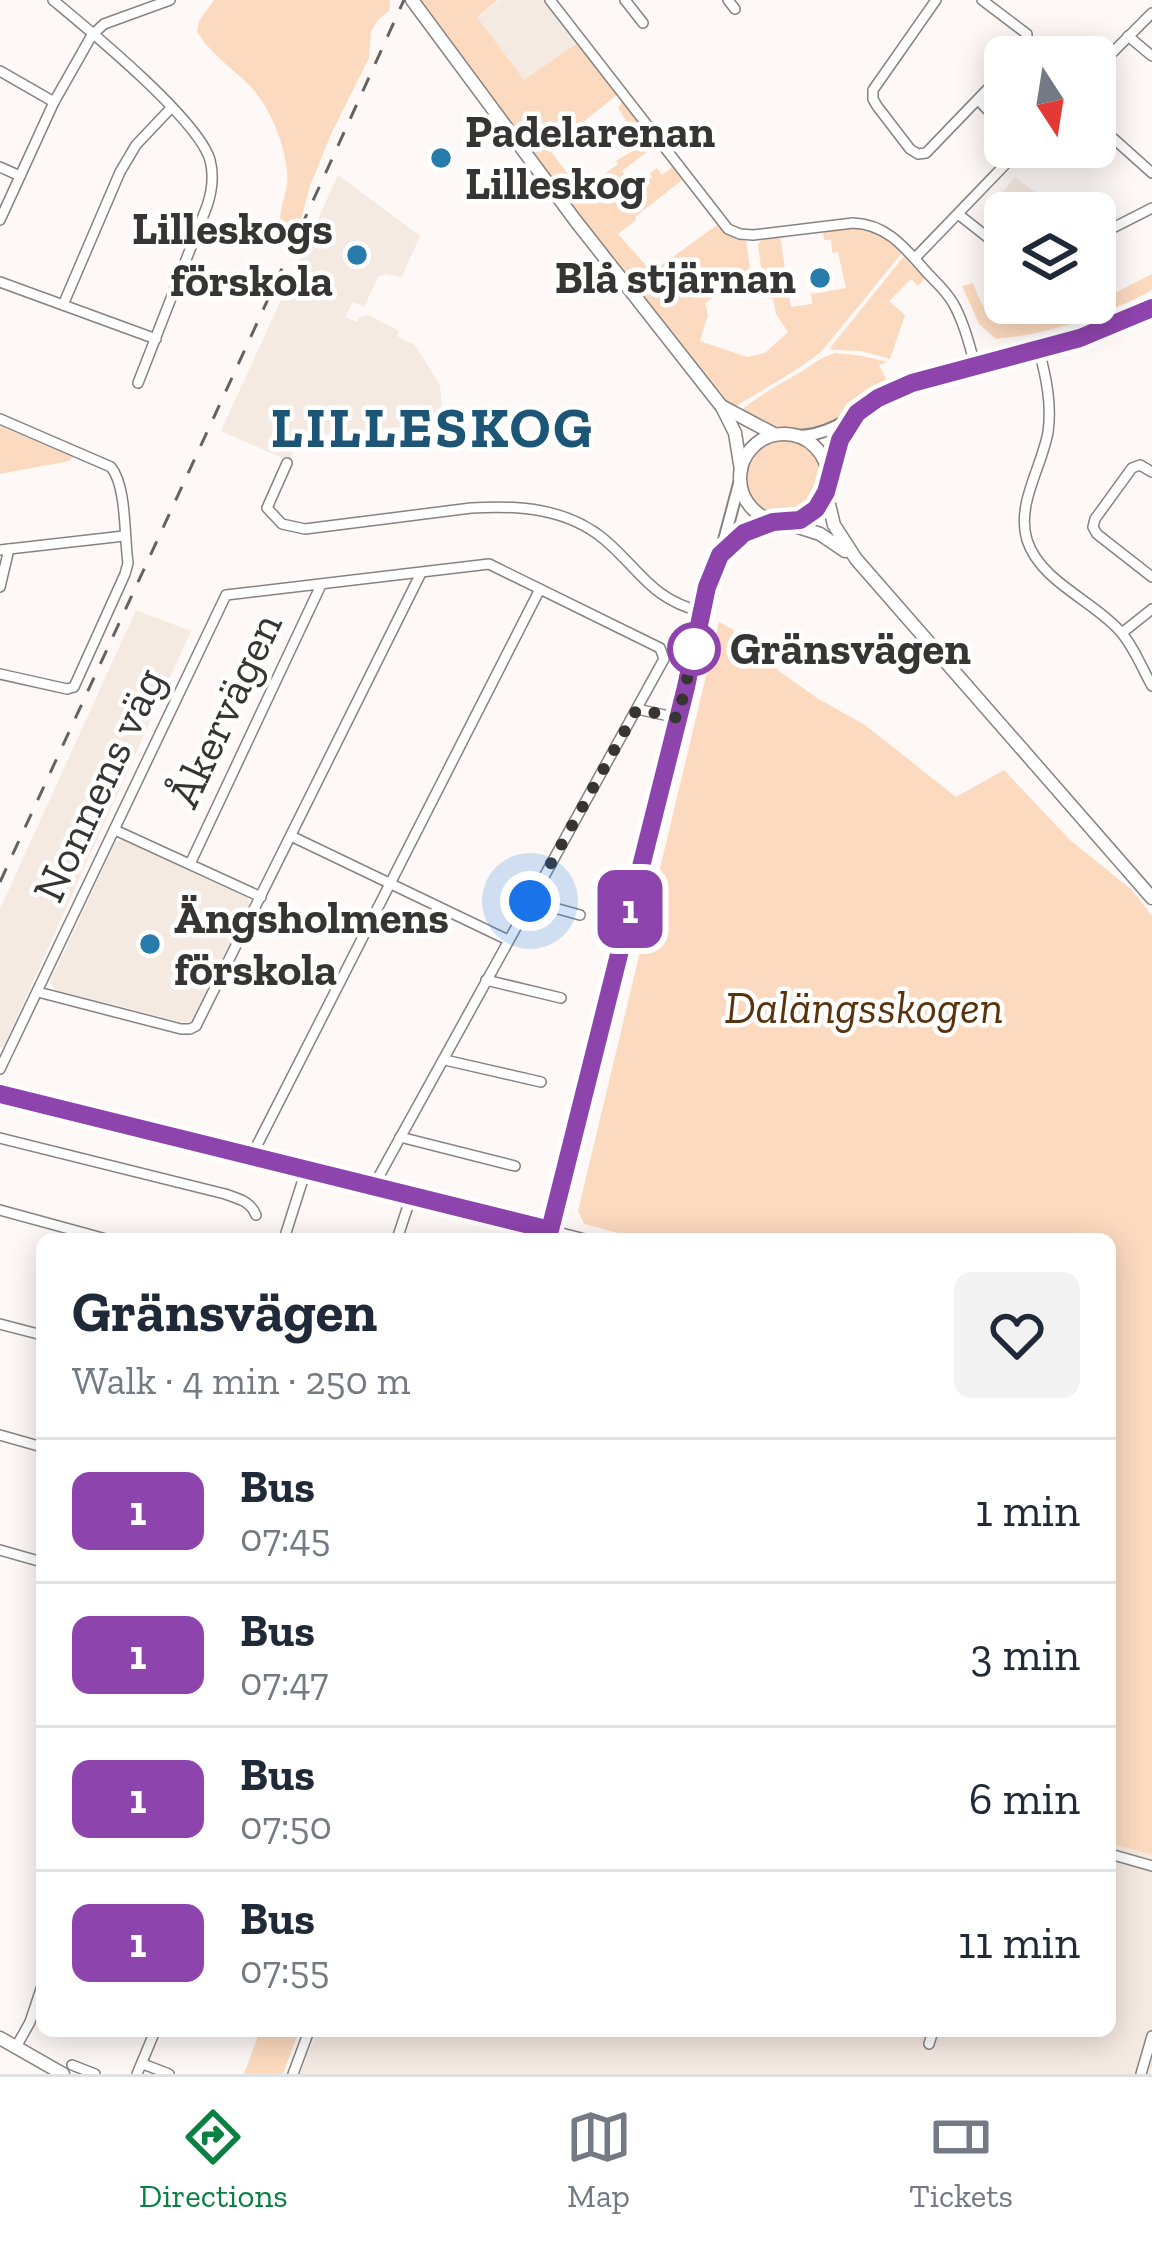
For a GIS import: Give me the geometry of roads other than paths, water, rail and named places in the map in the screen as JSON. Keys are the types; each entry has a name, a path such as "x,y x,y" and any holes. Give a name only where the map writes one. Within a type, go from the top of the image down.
{"main road":[{"path":"412,0 574,220 722,406 738,445 747,502 758,514 776,522 820,533 856,559"},
{"path":"722,406 776,435 811,442 821,453 834,525 856,559 1152,898"},
{"path":"740,475 755,444 776,435"},
{"path":"776,522 800,520 811,513 827,486"},
{"path":"0,2038 68,2069"}],"street":[{"path":"53,0 190,126 212,168 208,206 139,382"},
{"path":"0,220 54,102 92,35 104,24 170,0"},
{"path":"550,0 728,229 753,235 842,223 869,224 888,233 955,306 975,366"},
{"path":"625,0 643,23"},
{"path":"936,0 876,84 873,99 910,148 921,154 984,95"},
{"path":"982,0 1027,36"},
{"path":"1116,48 1152,13"},
{"path":"1128,36 1152,56"},
{"path":"0,71 54,102"},
{"path":"979,101 984,106"},
{"path":"63,305 120,172 136,145 172,108"},
{"path":"1116,141 1152,173"},
{"path":"0,167 20,176"},
{"path":"915,258 1002,168"},
{"path":"1116,226 1152,208"},
{"path":"958,214 984,234"},
{"path":"0,282 156,339"},
{"path":"797,436 826,432 902,386 1039,350 1152,308"},
{"path":"1039,350 1048,390 1048,428 1025,512 1026,537 1048,571 1122,633 1152,686"},
{"path":"827,486 840,440 857,413"},
{"path":"0,419 111,467 119,478 128,563 71,689 0,674"},
{"path":"287,463 267,508 282,524 305,529 470,508 538,509 594,532 656,592 702,612"},
{"path":"1152,472 1140,465 1132,468 1093,527 1152,577"},
{"path":"550,1230 707,587 740,475"},
{"path":"720,555 744,533 776,522"},
{"path":"0,587 4,550 124,536"},
{"path":"321,584 489,564 660,648 664,659 373,1187"},
{"path":"38,992 177,1028 194,1028 421,573"},
{"name":"Nonnens väg","path":"0,1069 227,594 321,584"},
{"name":"Åkervägen","path":"190,864 321,584"},
{"path":"250,1157 540,589"},
{"path":"1122,633 1152,609"},
{"path":"637,709 678,718"},
{"path":"115,830 261,897"},
{"path":"292,836 508,940"},
{"path":"530,901 580,915"},
{"path":"486,980 561,998"},
{"path":"445,1060 541,1082"},
{"path":"0,1094 562,1233"},
{"path":"0,1138 225,1194 245,1201 256,1215"},
{"path":"400,1138 515,1166"},
{"path":"286,1233 306,1170"},
{"path":"399,1233 411,1197"},
{"path":"0,1210 84,1233"},
{"path":"0,1324 36,1334"},
{"path":"0,1435 36,1445"},
{"path":"0,1550 36,1560"},
{"path":"1116,1856 1152,1866"},
{"path":"16,2047 36,2003"},
{"path":"1141,2074 1152,2036"},
{"path":"153,2037 140,2069 170,2074"},
{"path":"293,2074 308,2037"},
{"path":"929,2044 931,2037"},
{"path":"68,2069 95,2074"}],"railway":[{"path":"0,882 404,0"}],"place":[{"name":"Padelarenan Lilleskog","path":"441,158"},
{"name":"Lilleskogs förskola","path":"357,255"},
{"name":"Blå stjärnan","path":"820,278"},
{"name":"Gränsvägen","path":"694,649"},
{"name":"Ängsholmens förskola","path":"150,944"}],"district":[{"name":"LILLESKOG","path":"433,427"}],"park label":[{"name":"Dalängsskogen","path":"864,1008"}]}
